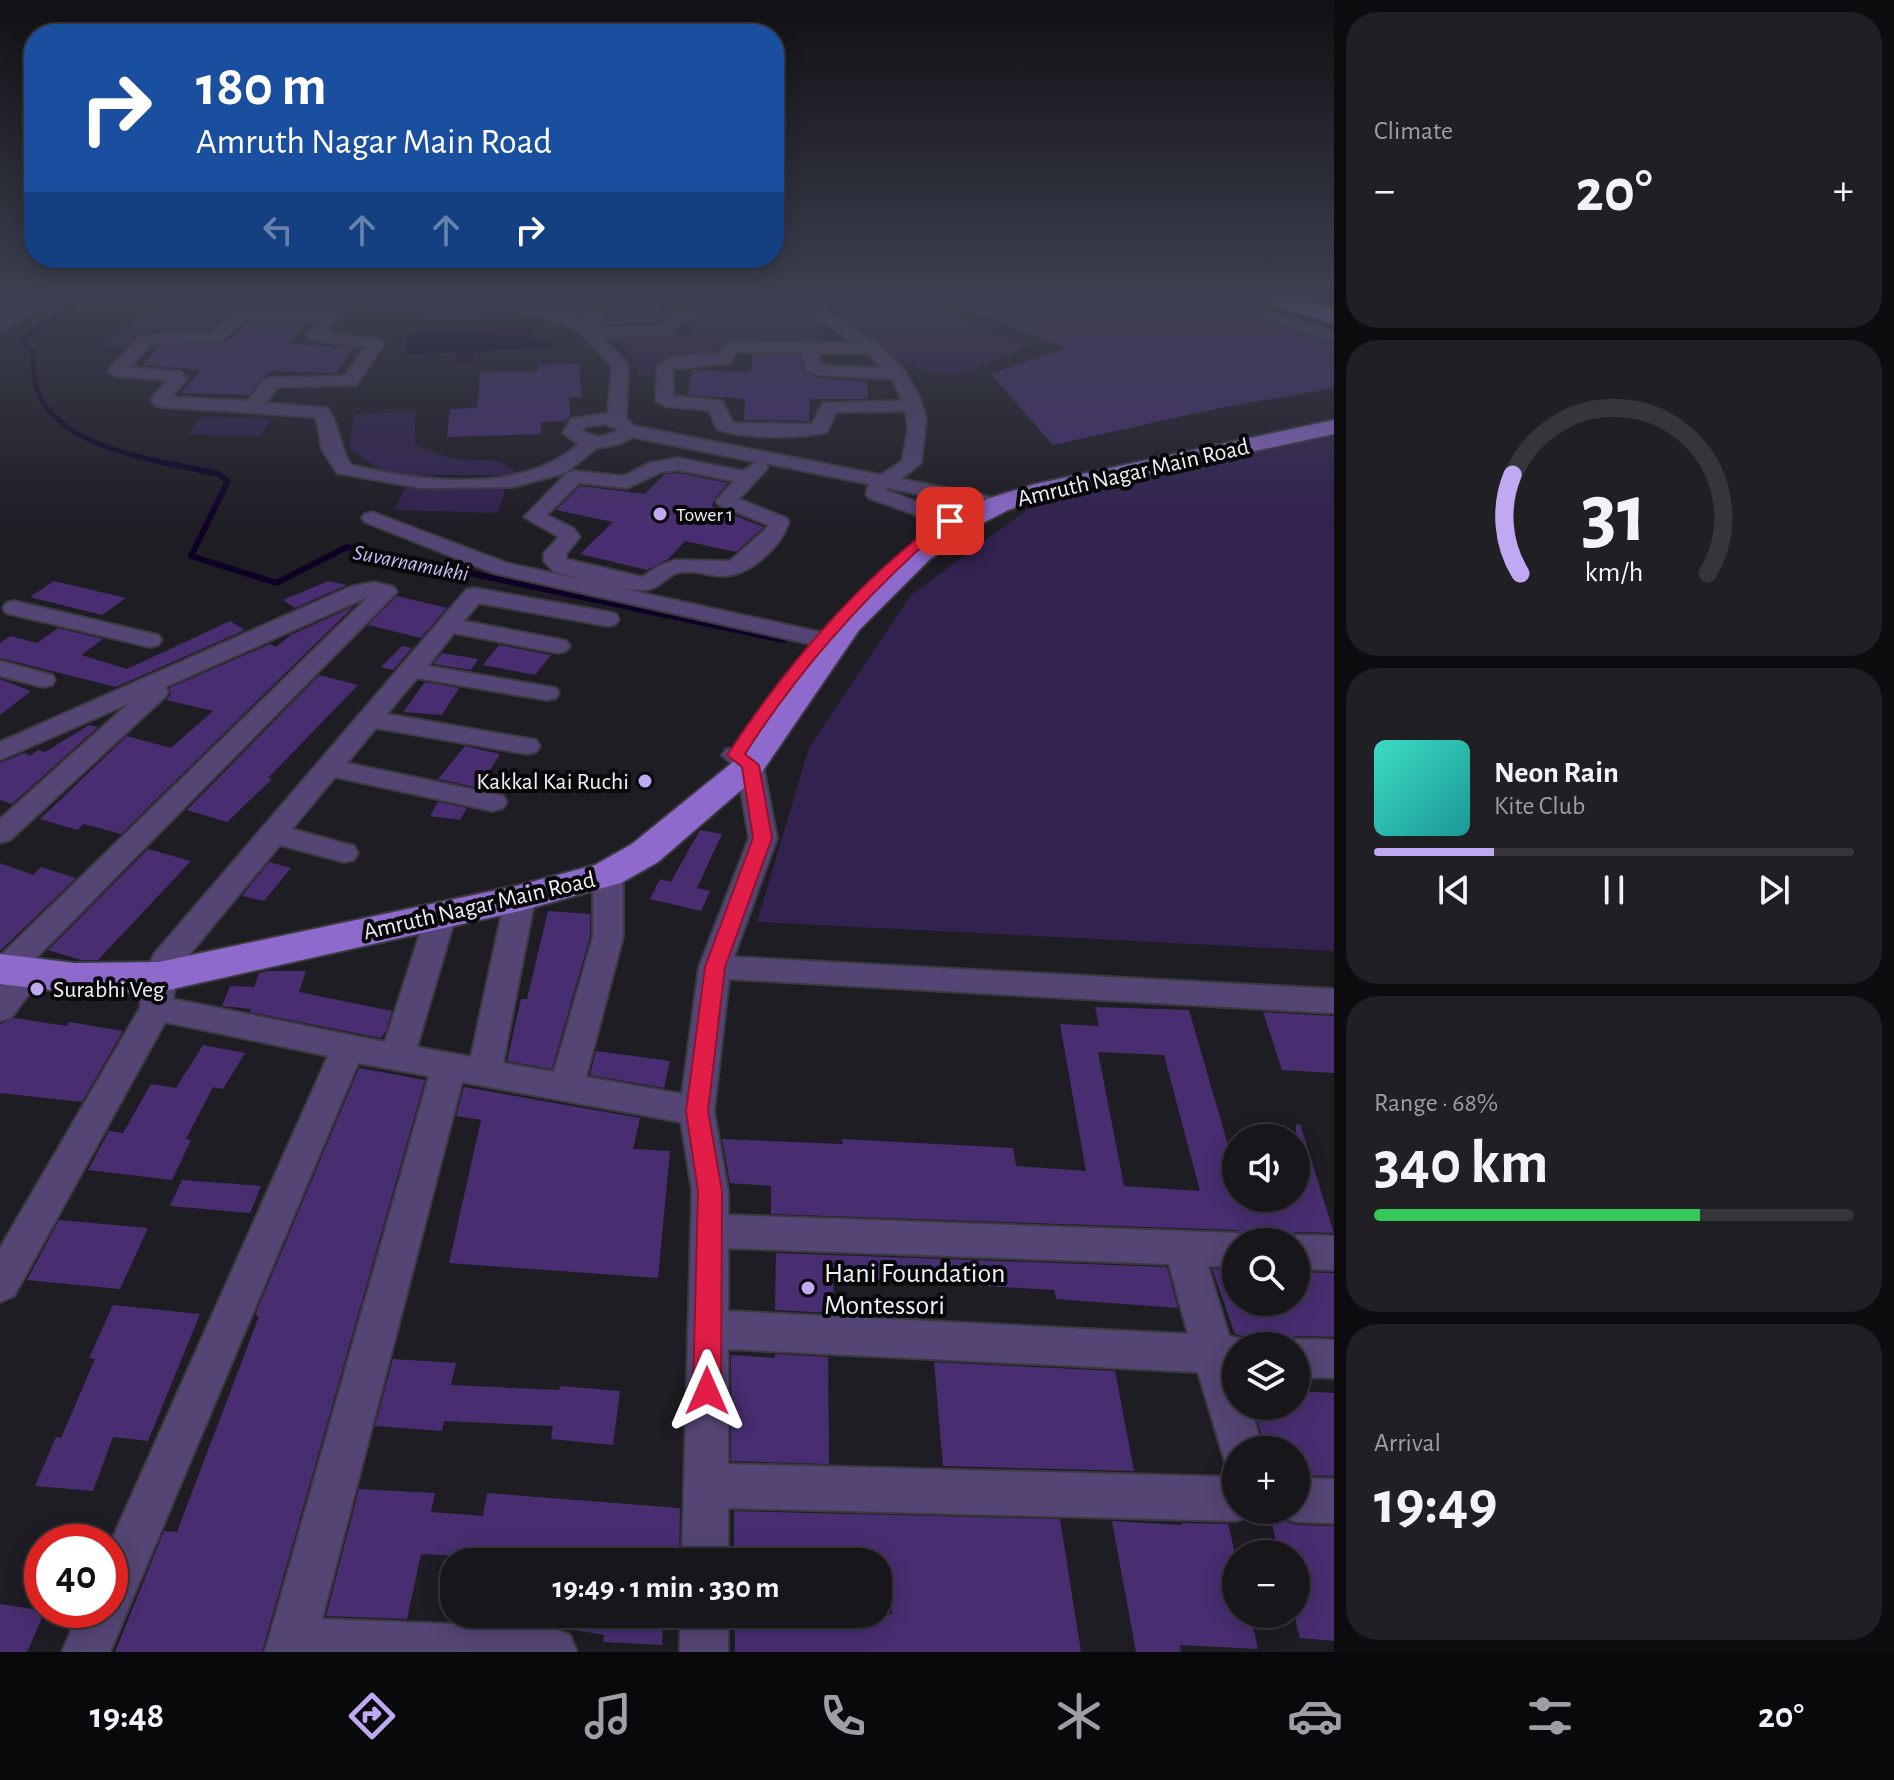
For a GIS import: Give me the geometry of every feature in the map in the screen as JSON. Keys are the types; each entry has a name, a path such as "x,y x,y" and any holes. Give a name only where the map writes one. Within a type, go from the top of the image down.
{"main road":[{"name":"Amruth Nagar Main Road","path":"154,980 570,867 669,819 743,760 758,721 824,640 914,546 950,521 987,502 1038,485 1334,421"},
{"name":"Amruth Nagar Main Road","path":"8,981 75,978 154,980 520,898 608,874 645,853 743,760 848,624 920,553 968,520 999,504 1044,489 1334,427"}],"street":[{"path":"175,376 178,379 160,399 162,402 321,412 327,420 331,449 344,469 368,476 408,481 496,482 542,476 559,469 593,442 574,436 573,426 597,418 622,430 752,472"},
{"path":"253,407 270,384 276,382 350,381 353,376"},
{"path":"620,376 622,430"},
{"path":"665,376 665,401 716,405 723,425 731,428 812,430 821,428 829,407 913,406"},
{"path":"877,487 911,463 918,422 907,385 900,376"},
{"path":"622,430 877,487 950,521"},
{"path":"752,472 726,501 779,522 777,531 743,565 728,570 672,568 650,583 643,584 562,567 555,561 555,553 570,537 566,532 534,517 574,477 627,482 656,467 678,464 752,472 877,487 987,502"},
{"path":"542,476 566,482"},
{"path":"372,518 501,568 824,640"},
{"path":"0,752 358,592 374,589 386,592 8,981"},
{"path":"0,1284 154,980 474,595 608,619"},
{"path":"5,608 150,640"},
{"path":"449,625 558,646"},
{"path":"0,668 43,680"},
{"path":"411,670 547,693"},
{"path":"0,834 176,674"},
{"path":"371,719 527,746"},
{"path":"705,1548 710,1191 697,1111 715,967 763,838 743,760"},
{"path":"330,768 493,802"},
{"path":"275,834 344,853"},
{"path":"566,1088 608,937 608,874"},
{"path":"484,1073 520,898"},
{"path":"397,1057 441,915"},
{"path":"715,967 1334,1001"},
{"path":"154,980 348,1048 697,1111"},
{"path":"128,1555 348,1048"},
{"path":"449,1066 291,1647 553,1652"},
{"path":"709,1231 1222,1249"},
{"path":"1184,1248 1222,1346"},
{"path":"1310,1252 1334,1253"},
{"path":"708,1329 1222,1354"},
{"path":"1310,1358 1334,1359"},
{"path":"706,1485 1222,1499"},
{"path":"1310,1500 1334,1501"},
{"path":"86,1652 96,1628"},
{"path":"704,1628 704,1652"}],"shaded area":[{"path":"415,411 415,445 454,458 505,464 519,475 387,475 349,448 354,415"},
{"path":"201,417 271,419 260,436 188,434"},
{"path":"1334,432 1334,951 757,922 809,748 911,595 1042,499"},
{"path":"407,484 506,486 498,513 395,510"}],"building":[{"path":"196,376 265,376 249,395 181,393"},
{"path":"480,376 580,376 582,397 569,398 570,416 566,421 541,422 541,434 447,437 450,409 477,408"},
{"path":"691,376 812,376 867,381 868,399 810,399 809,421 744,420 745,399 688,395"},
{"path":"993,376 1334,376 1334,388 1219,408 1053,445"},
{"name":"Tower 1","path":"678,473 728,483 714,499 712,507 764,527 736,552 685,541 668,559 647,570 580,554 613,522 556,510 580,486 645,494 665,474"},
{"path":"54,581 126,598 102,615 30,597"},
{"path":"328,581 347,585 295,608 283,600"},
{"path":"397,596 447,608 421,638 368,625"},
{"path":"354,606 121,834 84,824 77,830 40,819 127,736 171,748 213,711 166,700 171,694 169,688 270,644 276,647 291,635"},
{"path":"230,621 245,630 116,687 0,658 0,643 10,636 37,643 58,628 103,639 81,655 127,669"},
{"path":"499,645 551,655 535,675 483,665"},
{"path":"402,646 412,648 393,670 381,667"},
{"path":"442,653 478,659 471,670 433,664"},
{"path":"319,675 358,685 268,778 272,779 227,822 187,810"},
{"path":"0,679 31,691 0,715"},
{"path":"425,682 459,688 442,715 403,712"},
{"path":"89,725 98,727 12,804 0,800 0,763 24,753 30,756 38,750 45,752"},
{"path":"465,746 500,754 479,788 438,779"},
{"path":"438,802 467,808 460,820 430,816"},
{"path":"700,830 722,834 697,888 710,891 701,911 650,899 660,879 671,882"},
{"path":"148,849 191,861 98,960 81,960 48,950"},
{"path":"269,862 291,868 264,901 242,896"},
{"path":"0,863 33,875 41,867 76,878 0,951"},
{"path":"548,911 590,914 590,937 552,1069 507,1061 521,999 527,999"},
{"path":"306,971 299,992 392,1011 386,1031 381,1038 250,1012 251,1009 222,1006 230,986 254,987 259,973"},
{"path":"1095,1007 1189,1010 1222,1124 1222,1212 1310,1212 1310,1156 1334,1233 1310,1232 1310,1228 1222,1230 771,1214 771,1186 730,1183 722,1139 843,1144 842,1139 1013,1148 1016,1166 1086,1171 1060,1024 1099,1026","holes":["1098,1052 1164,1055 1200,1191 1124,1186"]},
{"path":"1263,1012 1334,1016 1334,1073 1282,1070"},
{"path":"15,1018 67,1026 69,1022 123,1031 82,1102 0,1093 0,1024"},
{"path":"203,1045 245,1053 223,1089 213,1087 186,1139 191,1140 172,1180 88,1170 109,1131 123,1133 151,1084 176,1088"},
{"path":"596,1051 670,1061 664,1088 590,1075"},
{"path":"359,1068 425,1080 262,1652 115,1652 125,1628 128,1628 128,1620 164,1531 177,1532 259,1316 255,1315"},
{"path":"464,1087 640,1118 633,1149 670,1151 658,1278 449,1263 481,1120 456,1116"},
{"path":"182,1180 261,1186 250,1213 170,1206"},
{"path":"59,1220 148,1228 120,1289 27,1280"},
{"path":"776,1253 1167,1267 1178,1308 1056,1299 1054,1290 833,1277 834,1313 775,1310"},
{"path":"1212,1269 1222,1269 1222,1297"},
{"path":"1310,1272 1334,1273 1334,1337 1310,1336 1310,1332 1234,1332 1229,1316 1310,1316"},
{"path":"113,1305 200,1314 148,1441 113,1437 93,1491 35,1486 56,1437 61,1438 95,1359 89,1358"},
{"path":"775,1354 828,1357 829,1464 731,1461 731,1355 775,1358"},
{"path":"393,1359 456,1363 451,1385 559,1390 560,1386 620,1391 613,1445 551,1439 553,1426 444,1421 442,1431 375,1426"},
{"path":"934,1362 1115,1371 1134,1471 943,1466"},
{"path":"1310,1392 1334,1393 1334,1476 1310,1475 1310,1436 1262,1436 1257,1420 1310,1420"},
{"path":"359,1489 435,1493 431,1512 483,1516 487,1493 680,1508 679,1548 440,1548 440,1555 421,1554 407,1619 326,1616"},
{"path":"734,1511 1060,1519 1081,1652 735,1652 735,1628 892,1628 892,1548 734,1548"},
{"path":"1112,1521 1228,1524 1232,1540 1222,1540 1222,1628 1253,1628 1258,1649 1180,1645 1181,1652 1136,1652"},
{"path":"1272,1524 1334,1526 1334,1641 1300,1638 1297,1628 1310,1628 1310,1540 1276,1540"},
{"path":"0,1604 24,1608 24,1628 38,1628 27,1652 0,1652"},
{"path":"563,1628 663,1628 662,1645 603,1642 604,1635"}],"waterway":[{"name":"Suvarnamukhi","path":"34,376 42,400 68,428 104,446 155,461"},
{"name":"Suvarnamukhi","path":"155,461 219,474 228,481 191,556 276,583 347,547 783,640"},
{"name":"Suvarnamukhi","path":"155,461 160,462"}],"place":[{"name":"Tower 1","path":"660,514"},
{"name":"Kakkal Kai Ruchi","path":"645,781"},
{"name":"Surabhi Veg","path":"37,989"},
{"name":"Hani Foundation Montessori","path":"808,1288"}],"route":[{"path":"707,1391 710,1191 697,1111 715,967 763,838 750,765 735,755 758,721 840,621 914,546 950,521"}]}
